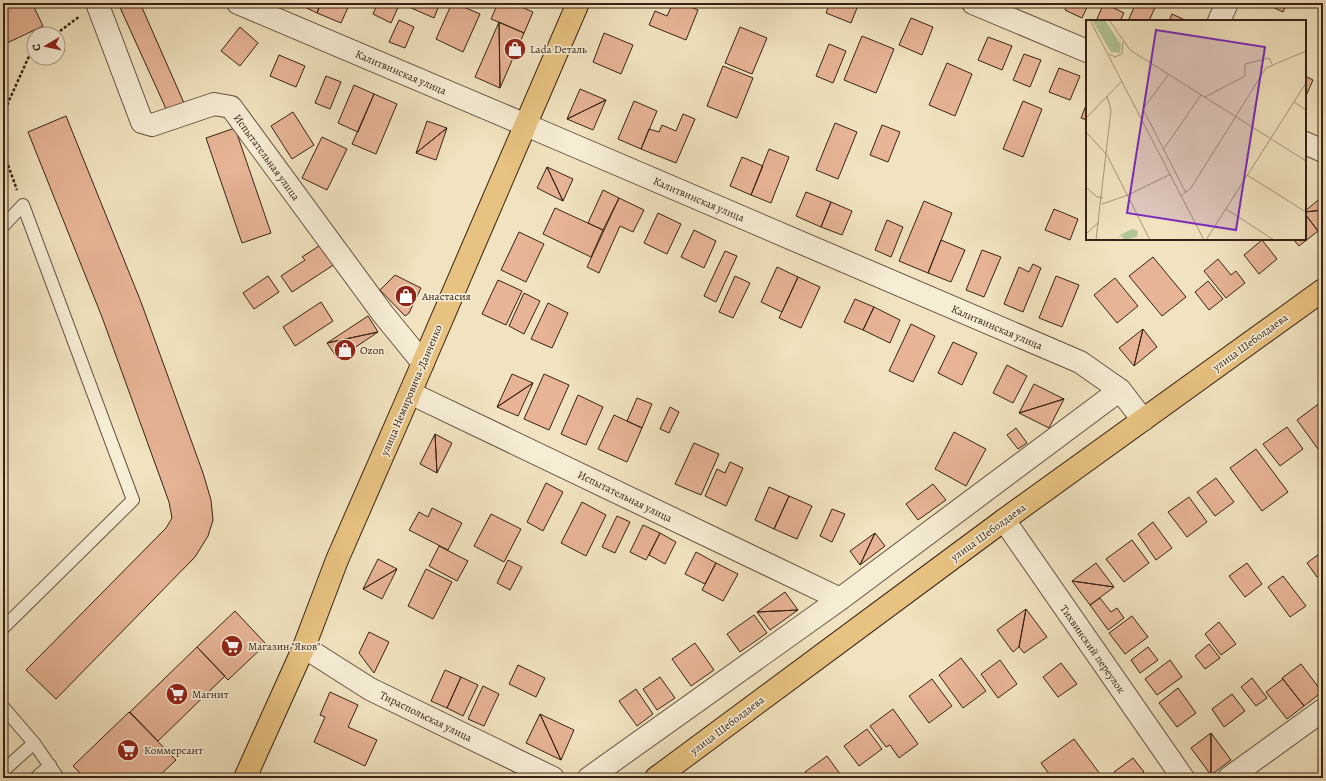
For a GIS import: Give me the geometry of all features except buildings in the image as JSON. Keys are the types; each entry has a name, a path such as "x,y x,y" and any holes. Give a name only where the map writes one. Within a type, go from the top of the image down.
{"main road":[{"name":"улица Немировича-Данченко","path":"245,778 304,647 337,560 578,3"},
{"name":"улица Шеболдаева","path":"656,778 1004,520 1323,290"}],"street":[{"name":"Калитвинская улица","path":"238,3 1080,362 1120,390 1143,420"},
{"path":"973,3 1086,51"},
{"path":"1219,20 1227,3"},
{"name":"Испытательная улица","path":"91,7 142,122 152,125 214,104 231,107 383,314 423,363"},
{"path":"1306,143 1323,151"},
{"path":"589,778 840,598 1120,390"},
{"name":"Испытательная улица","path":"410,393 840,598"},
{"name":"Тихвинский переулок","path":"1004,520 1183,778"},
{"name":"Тираспольская улица","path":"304,647 370,689 553,778"},
{"path":"1229,778 1323,710"}],"lane":[{"path":"3,226 23,205 134,500 3,628"},
{"path":"3,706 34,743 58,778"},
{"path":"3,771 34,743"},
{"path":"36,778 50,765"}],"path":[{"path":"66,26 91,7"},
{"path":"3,114 26,63"},
{"path":"3,151 23,205"}],"place":[{"name":"Lada Dеталь","path":"515,49"},
{"name":"Анастасия","path":"406,296"},
{"name":"Ozon","path":"345,350"},
{"name":"Магазин \"Яков\"","path":"232,646"},
{"name":"Магнит","path":"177,694"},
{"name":"Коммерсант","path":"128,750"}]}
